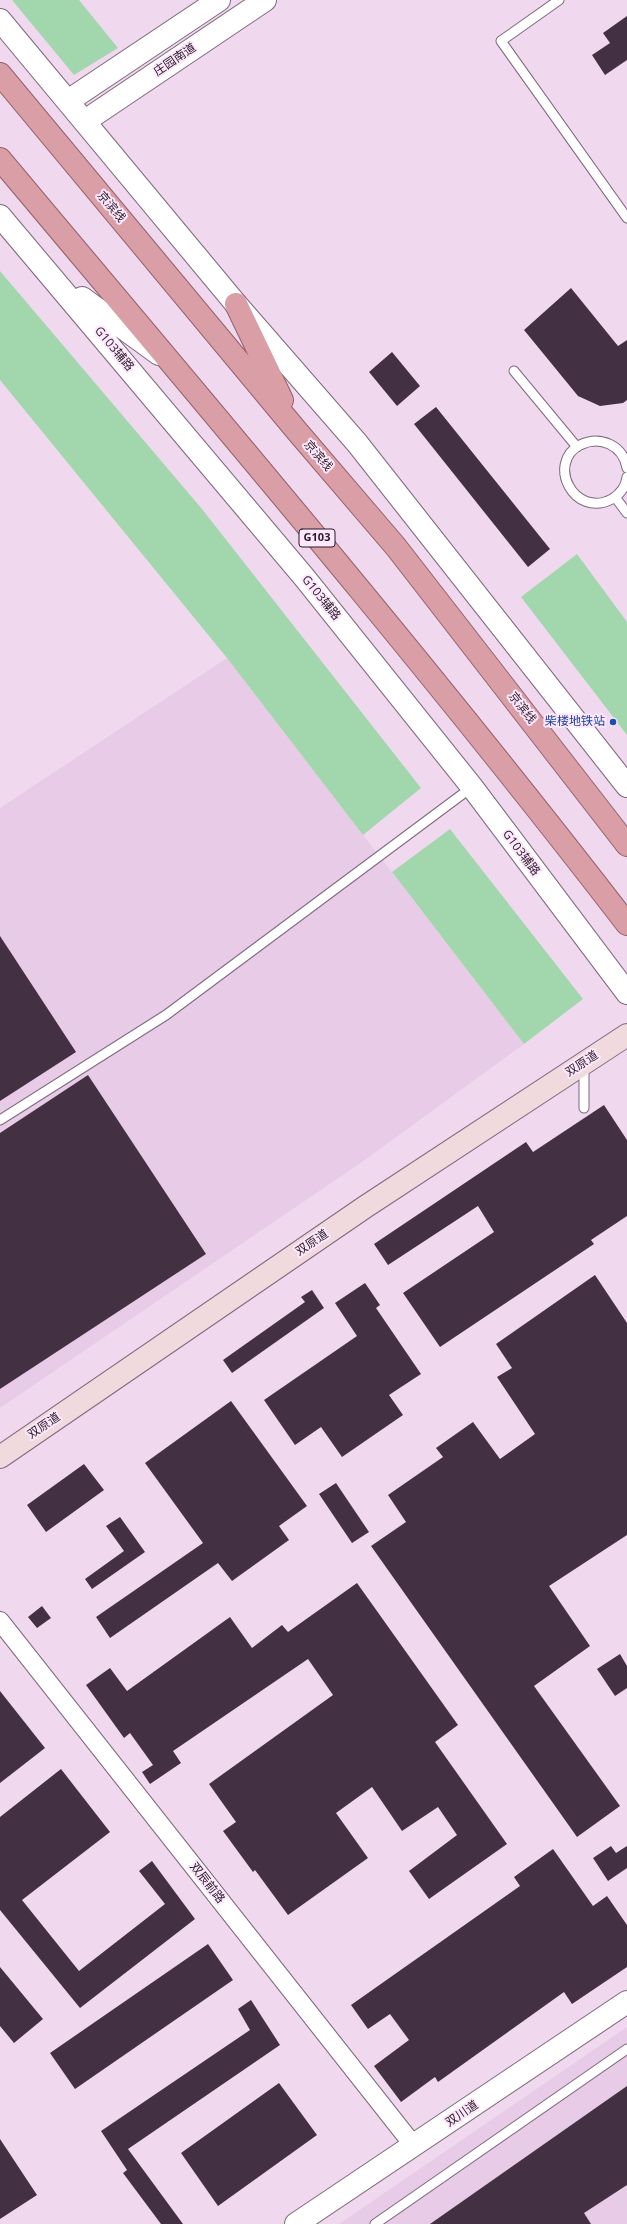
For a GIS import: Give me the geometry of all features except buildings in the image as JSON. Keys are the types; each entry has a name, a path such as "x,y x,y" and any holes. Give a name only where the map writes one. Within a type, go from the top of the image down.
{"highway":[{"name":"京滨线","path":"4,79 296,430 396,547 627,846"},
{"name":"G103","path":"0,159 492,751 627,924"},
{"path":"236,304 296,430"}],"main road":[{"name":"双原道","path":"0,1457 365,1207 627,1035"}],"street":[{"path":"68,101 219,0"},
{"name":"庄园南道","path":"85,121 265,0"},
{"path":"0,20 236,304 357,443 627,786"},
{"name":"G103辅路","path":"0,216 55,279 304,577 472,787 627,993"},
{"path":"55,279 169,361"},
{"name":"双辰前路","path":"0,1621 414,2146"},
{"name":"双川道","path":"296,2224 627,2002"}],"lane":[{"path":"559,0 501,40 627,218"},
{"path":"514,371 577,447"},
{"path":"627,468 621,453 606,442 596,441 577,447 570,455 565,465 565,476 568,486 575,495 584,501 594,504 605,502 615,497 622,490 627,477"},
{"path":"615,497 627,513"},
{"path":"0,1120 166,1015 472,787"},
{"path":"584,1063 584,1108"},
{"path":"376,2224 627,2049"}],"shaded area":[{"path":"227,658 524,1044 362,1162 0,1408 0,808"},
{"path":"627,2027 627,2224 339,2224"}],"green space":[{"path":"12,0 79,0 118,48 74,75"},
{"path":"0,271 202,509 421,788 363,835 227,658 0,380"},
{"path":"577,554 627,622 627,735 521,597"},
{"path":"450,829 583,999 524,1044 392,872"}],"place":[{"name":"柴楼地铁站","path":"613,722"}]}
